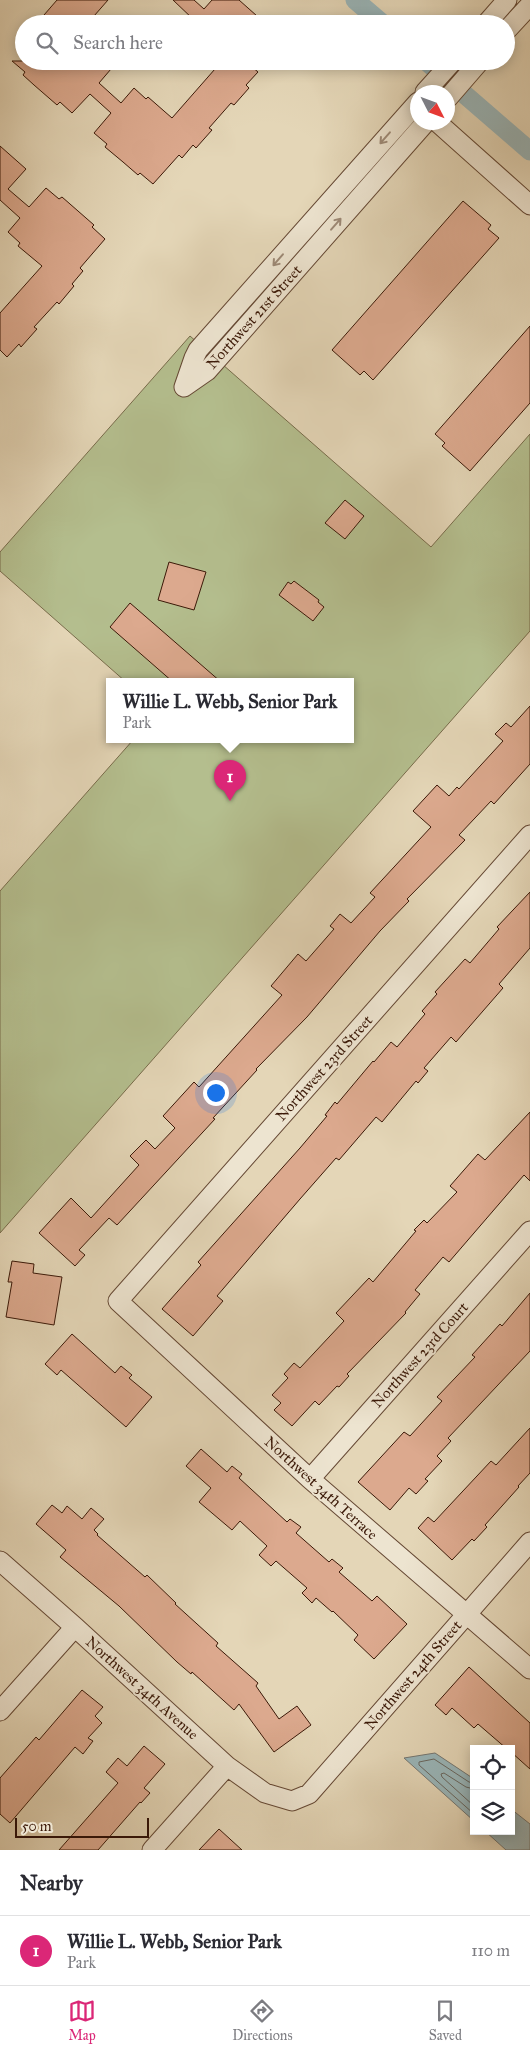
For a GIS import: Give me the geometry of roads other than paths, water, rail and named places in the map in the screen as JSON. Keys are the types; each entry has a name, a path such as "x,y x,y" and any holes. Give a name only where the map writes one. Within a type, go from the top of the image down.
{"street":[{"path":"494,15 507,0"},
{"path":"515,21 530,4"},
{"name":"Northwest 21st Street","path":"432,85 445,70"},
{"path":"455,90 472,70"},
{"name":"Northwest 21st Street","path":"410,110 198,350 184,387 207,371 419,130"},
{"path":"446,130 530,205"},
{"name":"Northwest 23rd Street","path":"118,1301 530,835"},
{"name":"Northwest 23rd Court","path":"310,1479 530,1231"},
{"name":"Northwest 34th Terrace","path":"118,1301 310,1479 530,1669"},
{"name":"Northwest 24th Street","path":"292,1801 310,1794 530,1542"},
{"name":"Northwest 34th Avenue","path":"0,1561 228,1766 265,1792 292,1801"},
{"path":"0,1711 75,1627"},
{"path":"152,1850 228,1766"}],"water":[{"path":"435,1753 470,1776 470,1817 404,1758"},
{"path":"515,1812 530,1824 530,1850 506,1850 489,1835 515,1835"}],"waterway":[{"path":"355,0 372,15"},
{"path":"436,70 530,151"}],"place":[{"name":"Willie L. Webb, Senior Park","path":"230,801"}]}
